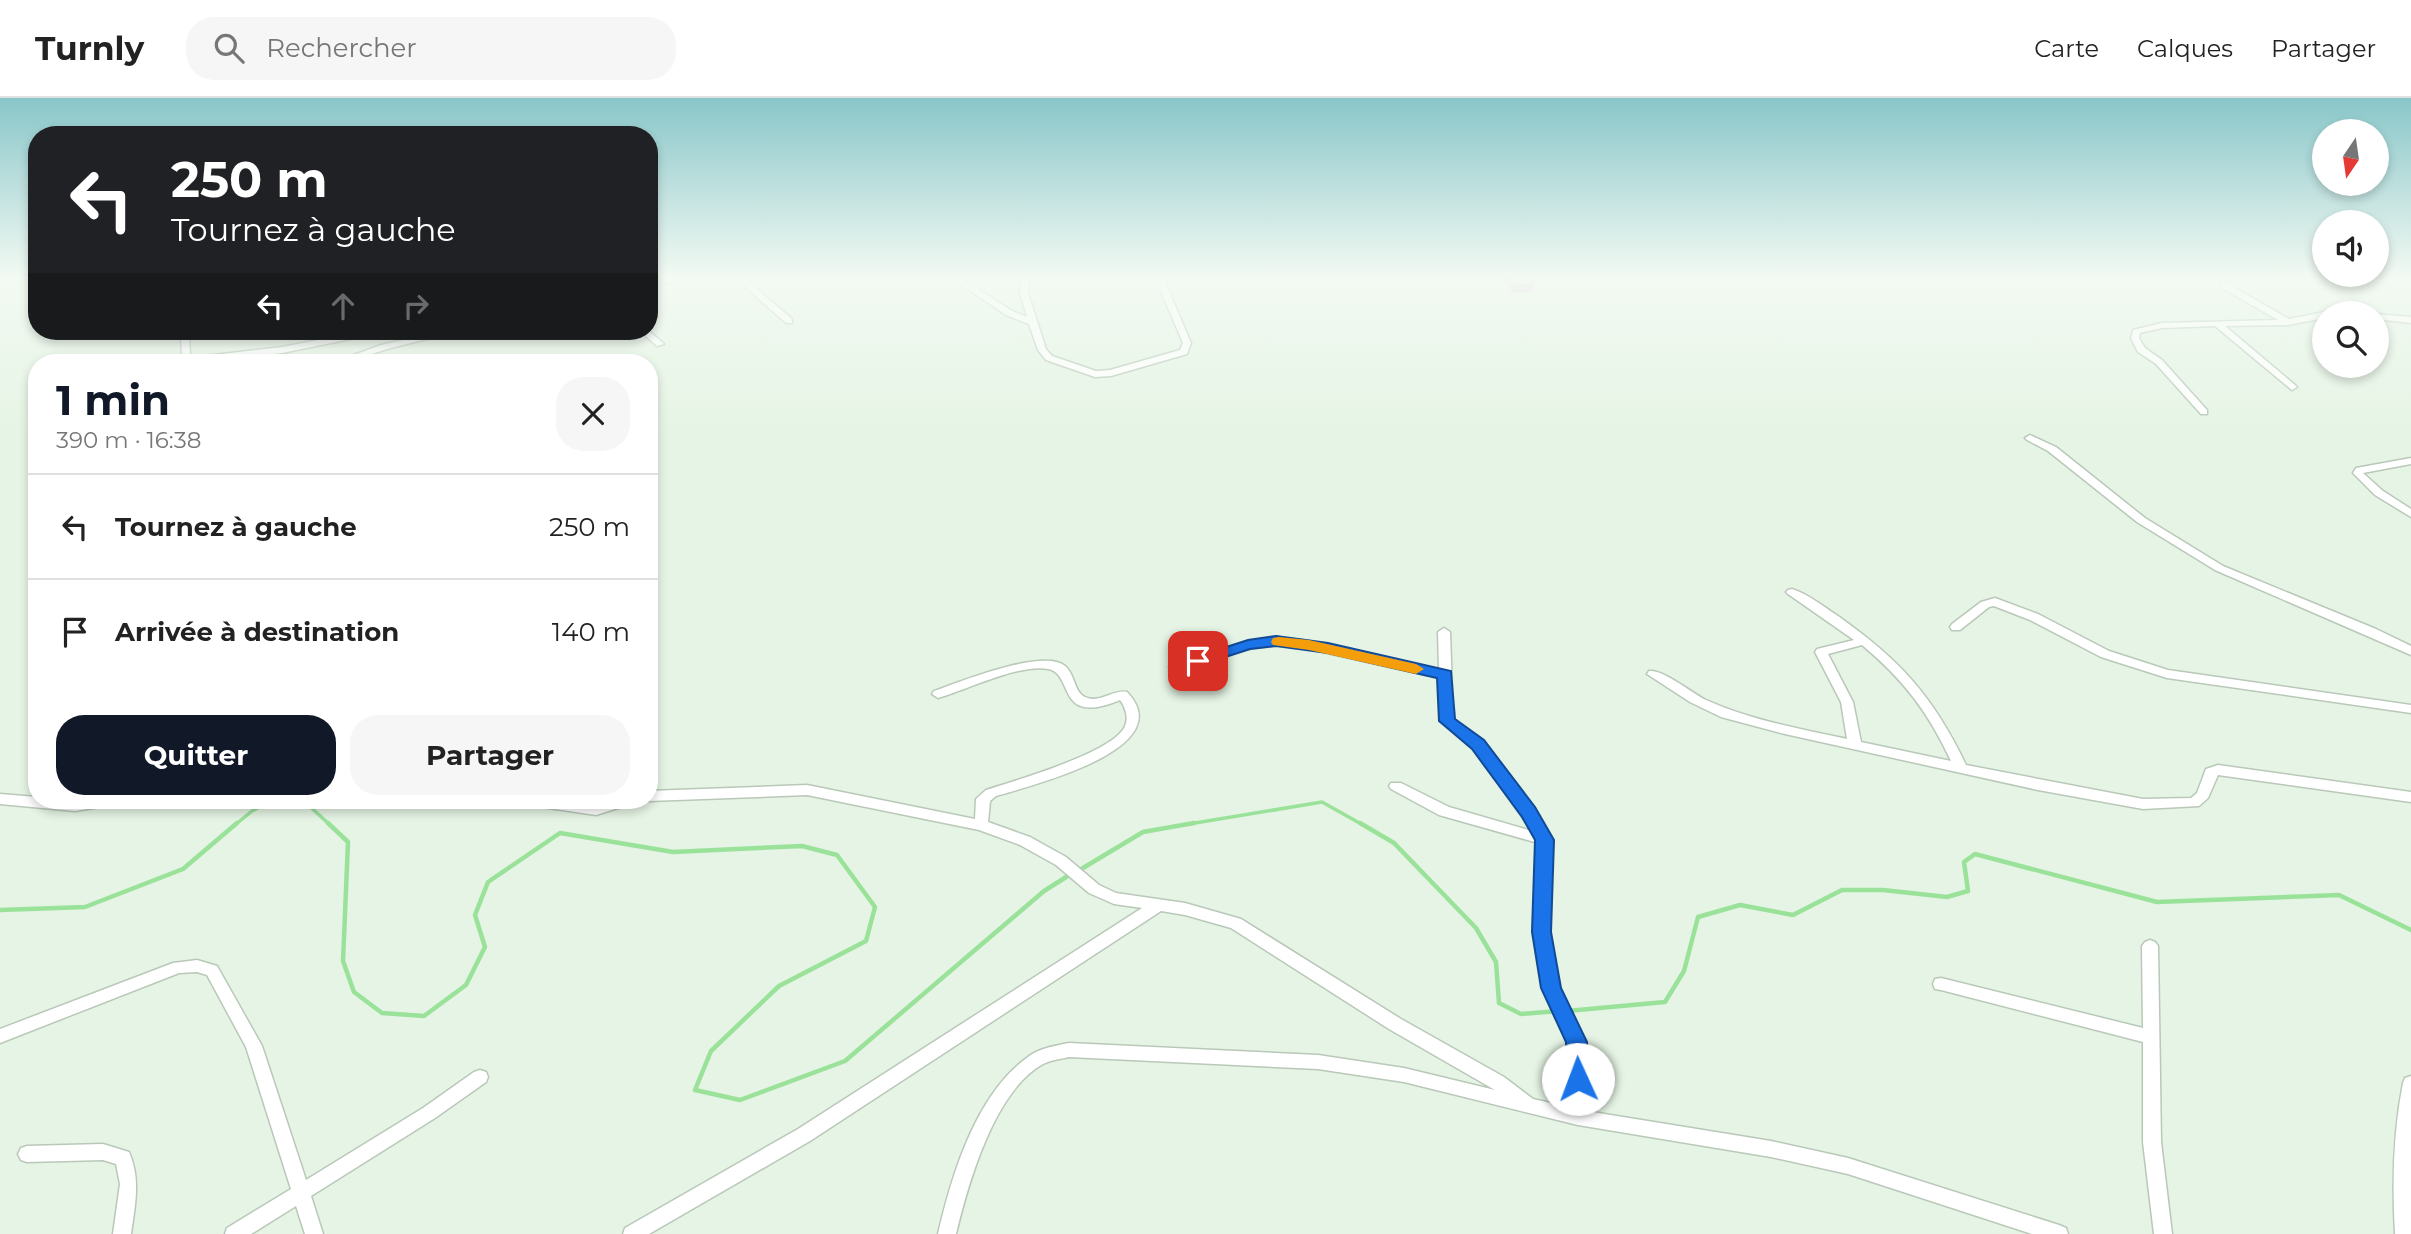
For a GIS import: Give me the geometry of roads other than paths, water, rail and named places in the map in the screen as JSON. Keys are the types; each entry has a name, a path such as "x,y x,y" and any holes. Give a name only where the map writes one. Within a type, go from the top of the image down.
{"street":[{"path":"1036,330 1042,350 1049,358 1095,374 1111,373 1178,356 1184,352 1187,343 1181,330"},
{"path":"2138,330 2135,338 2141,350 2159,362 2204,412"},
{"path":"2225,330 2292,387"},
{"path":"257,354 329,340"},
{"path":"363,354 415,340"},
{"path":"655,340 660,344"},
{"path":"2030,438 2052,449 2141,520 2219,568 2411,651"},
{"path":"2411,461 2360,470 2358,473 2379,493 2411,514"},
{"path":"1792,592 1828,613 1864,640 1929,708 1961,768"},
{"path":"1956,627 1985,604 1995,602 2034,617 2105,654 2167,674 2411,709"},
{"path":"1444,632 1447,721 1478,744 1545,840 1541,932 1551,988 1577,1042 1578,1117"},
{"path":"1855,745 1847,702 1821,652 1864,640"},
{"path":"1175,667 1248,645 1276,641 1319,646 1445,675"},
{"path":"938,694 1021,668 1044,664 1056,665 1064,673 1073,695 1082,702 1098,703 1123,695 1130,704 1133,718 1130,730 1121,741 1080,762 991,793 983,799 981,825"},
{"path":"1653,674 1694,699 1726,714 1785,730 2143,804 2194,803 2203,795 2211,772 2218,770 2411,797"},
{"path":"1396,786 1444,811 1545,840"},
{"path":"658,796 807,790 981,825 1025,841 1061,861 1094,889 1114,898 1214,915 1236,923 1395,1024 1498,1082 1533,1107"},
{"path":"0,799 28,802"},
{"path":"632,1234 804,1135 1159,905"},
{"path":"2150,946 2152,1142 2163,1234"},
{"path":"0,1036 178,967 197,966 212,970 254,1046 314,1234"},
{"path":"1941,984 2151,1037"},
{"path":"947,1234 955,1194 998,1099 1034,1061 1069,1049 1318,1062 1404,1075 1578,1117 1771,1149 1848,1166 2059,1234"},
{"path":"234,1234 480,1077"},
{"path":"2404,1234 2400,1180 2402,1129 2411,1083"},
{"path":"27,1154 103,1152 123,1158 129,1184 122,1234"}],"waterway":[{"path":"1183,825 1322,802 1363,825"},
{"path":"235,825 256,809"},
{"path":"313,809 330,825"},
{"path":"0,910 85,907 183,869 237,823"},
{"path":"328,823 348,842 343,961 354,992 382,1013 424,1016 466,985 485,947 475,915 488,882 560,833 673,852 802,846 837,855 875,907 866,941 779,986 711,1051 695,1090 740,1100 845,1061 1044,891 1071,874"},
{"path":"1078,871 1143,832 1194,823"},
{"path":"1360,823 1394,843 1476,928 1496,962 1499,1003 1521,1014 1559,1011"},
{"path":"1567,1011 1665,1002 1684,971 1698,917 1740,905 1793,915 1842,890 1883,890 1947,897 1968,891 1964,862 1975,854 2157,902 2339,895 2411,930"}]}
